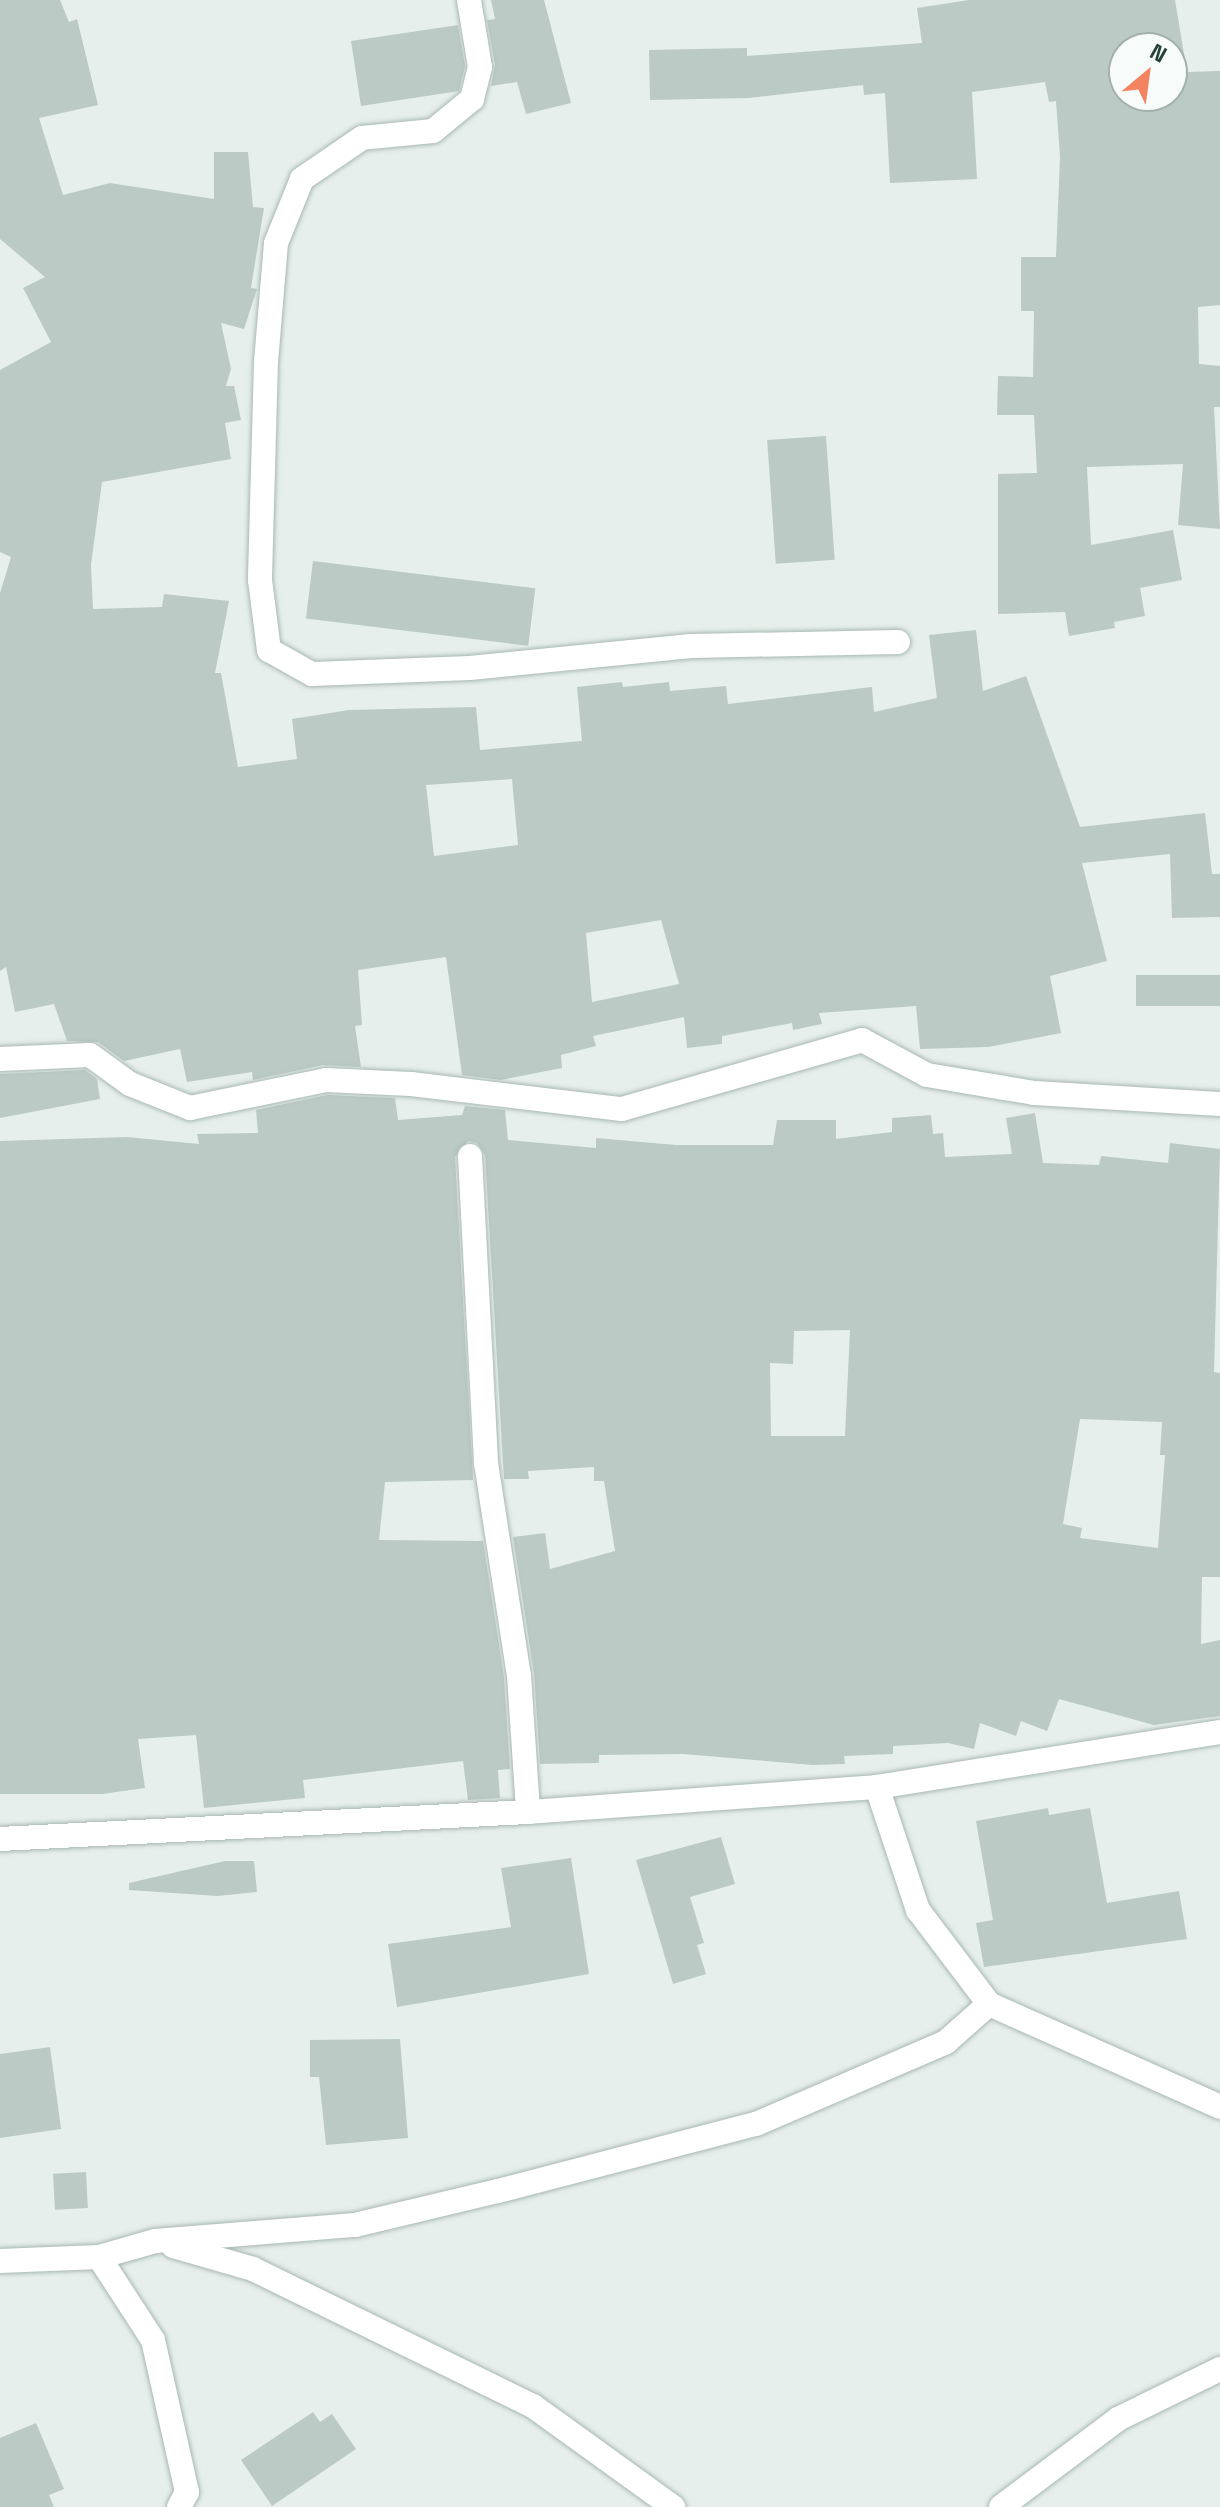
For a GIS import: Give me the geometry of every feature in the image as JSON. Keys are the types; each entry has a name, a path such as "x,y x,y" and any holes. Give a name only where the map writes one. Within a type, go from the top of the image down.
{"street":[{"path":"469,0 480,67 472,99 433,131 362,138 302,179 276,243 266,362 260,580 269,650 312,674 470,668 691,646 898,642"},
{"path":"0,1059 90,1055 130,1084 190,1108 326,1080 411,1084 622,1109 862,1040 927,1075 1034,1093 1220,1104"},
{"path":"470,1156 486,1463 496,1555 519,1675 528,1812"},
{"path":"0,1839 528,1812 877,1787 1220,1732"},
{"path":"877,1787 918,1910 989,2004 1220,2107"},
{"path":"0,2261 99,2257 155,2241 355,2225 756,2124 946,2042 989,2004"},
{"path":"155,2241 253,2269 533,2406 673,2507"},
{"path":"99,2257 153,2340 187,2492 179,2507"},
{"path":"1001,2507 1118,2419 1220,2369"}],"building":[{"path":"0,0 60,0 69,22 77,19 98,105 39,118 63,195 110,183 214,199 214,152 248,152 253,207 264,208 251,288 257,289 244,329 221,323 231,369 226,386 234,386 241,420 225,423 231,459 102,482 91,565 93,609 162,607 164,594 229,601 215,673 221,673 238,767 297,759 292,719 349,710 476,707 480,750 582,741 577,687 622,682 623,687 669,682 670,691 726,686 728,704 872,687 874,712 937,698 929,635 976,630 983,691 1026,676 1080,827 1205,813 1212,874 1220,874 1220,917 1172,918 1170,854 1082,863 1107,961 1050,976 1061,1033 988,1047 920,1049 916,1006 819,1013 822,1024 793,1030 792,1023 722,1036 722,1044 687,1048 684,1017 593,1036 596,1046 561,1055 562,1068 501,1080 462,1075 446,957 358,970 362,1025 355,1026 361,1067 323,1065 253,1080 252,1072 187,1082 180,1049 124,1061 98,1042 67,1041 54,1004 15,1012 6,967 0,971 0,593 11,557 0,552 0,370 51,342 23,288 45,277 0,239","holes":["512,779 518,845 434,856 426,785","661,920 679,984 592,1002 586,933"]},
{"path":"491,0 544,0 571,103 526,114 517,82 491,86 495,65 487,20 495,19"},
{"path":"969,0 1175,0 1180,32 1108,32 1108,112 1188,112 1188,72 1220,71 1220,305 1198,307 1199,364 1220,366 1220,407 1214,407 1220,529 1178,525 1183,464 1087,467 1091,545 1173,530 1182,580 1140,588 1145,616 1114,622 1115,628 1069,636 1065,612 998,614 998,474 1037,473 1034,415 997,415 998,376 1033,377 1034,311 1021,311 1021,257 1056,257 1060,157 1056,101 1049,102 1045,82 972,92 977,179 890,183 885,93 864,95 863,85 748,98 650,100 649,50 747,48 747,56 922,43 917,8"},
{"path":"458,25 465,66 459,91 361,106 351,41"},
{"path":"826,436 835,560 776,564 767,440"},
{"path":"313,561 535,588 528,646 306,619"},
{"path":"1136,975 1220,975 1220,1006 1136,1006"},
{"path":"85,1070 97,1079 100,1099 0,1118 0,1074"},
{"path":"327,1095 395,1098 398,1120 462,1115 465,1106 505,1110 508,1140 596,1148 596,1138 676,1145 773,1145 777,1120 836,1120 836,1139 892,1132 892,1118 931,1115 933,1134 943,1133 945,1157 1012,1154 1006,1118 1035,1113 1043,1163 1099,1165 1101,1156 1168,1163 1170,1143 1220,1149 1214,1372 1220,1373 1220,1577 1202,1577 1201,1644 1220,1640 1220,1716 1154,1725 1059,1699 1047,1731 1021,1721 1016,1736 980,1723 974,1749 948,1743 893,1746 893,1754 844,1756 845,1764 813,1765 683,1754 599,1755 599,1763 540,1764 534,1673 513,1537 545,1533 550,1569 615,1551 604,1481 594,1481 594,1467 528,1471 529,1479 504,1479 485,1155 477,1143 468,1141 455,1157 473,1480 385,1482 379,1540 483,1541 504,1677 510,1769 498,1770 500,1798 468,1800 463,1761 303,1780 305,1798 204,1808 196,1735 138,1739 145,1788 102,1794 0,1794 0,1141 127,1137 199,1144 197,1134 258,1133 256,1110","holes":["850,1330 845,1436 771,1436 770,1363 793,1364 794,1331","1080,1419 1162,1422 1160,1455 1165,1455 1158,1548 1080,1538 1082,1528 1063,1524"]},
{"path":"1048,1808 1049,1815 1090,1808 1107,1903 1179,1891 1187,1939 984,1967 976,1923 993,1920 976,1821"},
{"path":"721,1837 735,1884 690,1897 704,1943 697,1945 706,1974 673,1984 636,1860"},
{"path":"571,1858 589,1974 397,2007 388,1944 511,1927 501,1868"},
{"path":"225,1861 254,1861 257,1892 218,1896 129,1890 129,1883"},
{"path":"400,2039 408,2138 326,2145 319,2077 310,2077 310,2040"},
{"path":"50,2047 61,2129 0,2138 0,2054"},
{"path":"86,2172 88,2208 55,2210 53,2174"},
{"path":"313,2412 320,2422 332,2414 356,2449 272,2506 241,2460"},
{"path":"36,2423 64,2489 49,2495 54,2507 0,2507 0,2438"}]}
